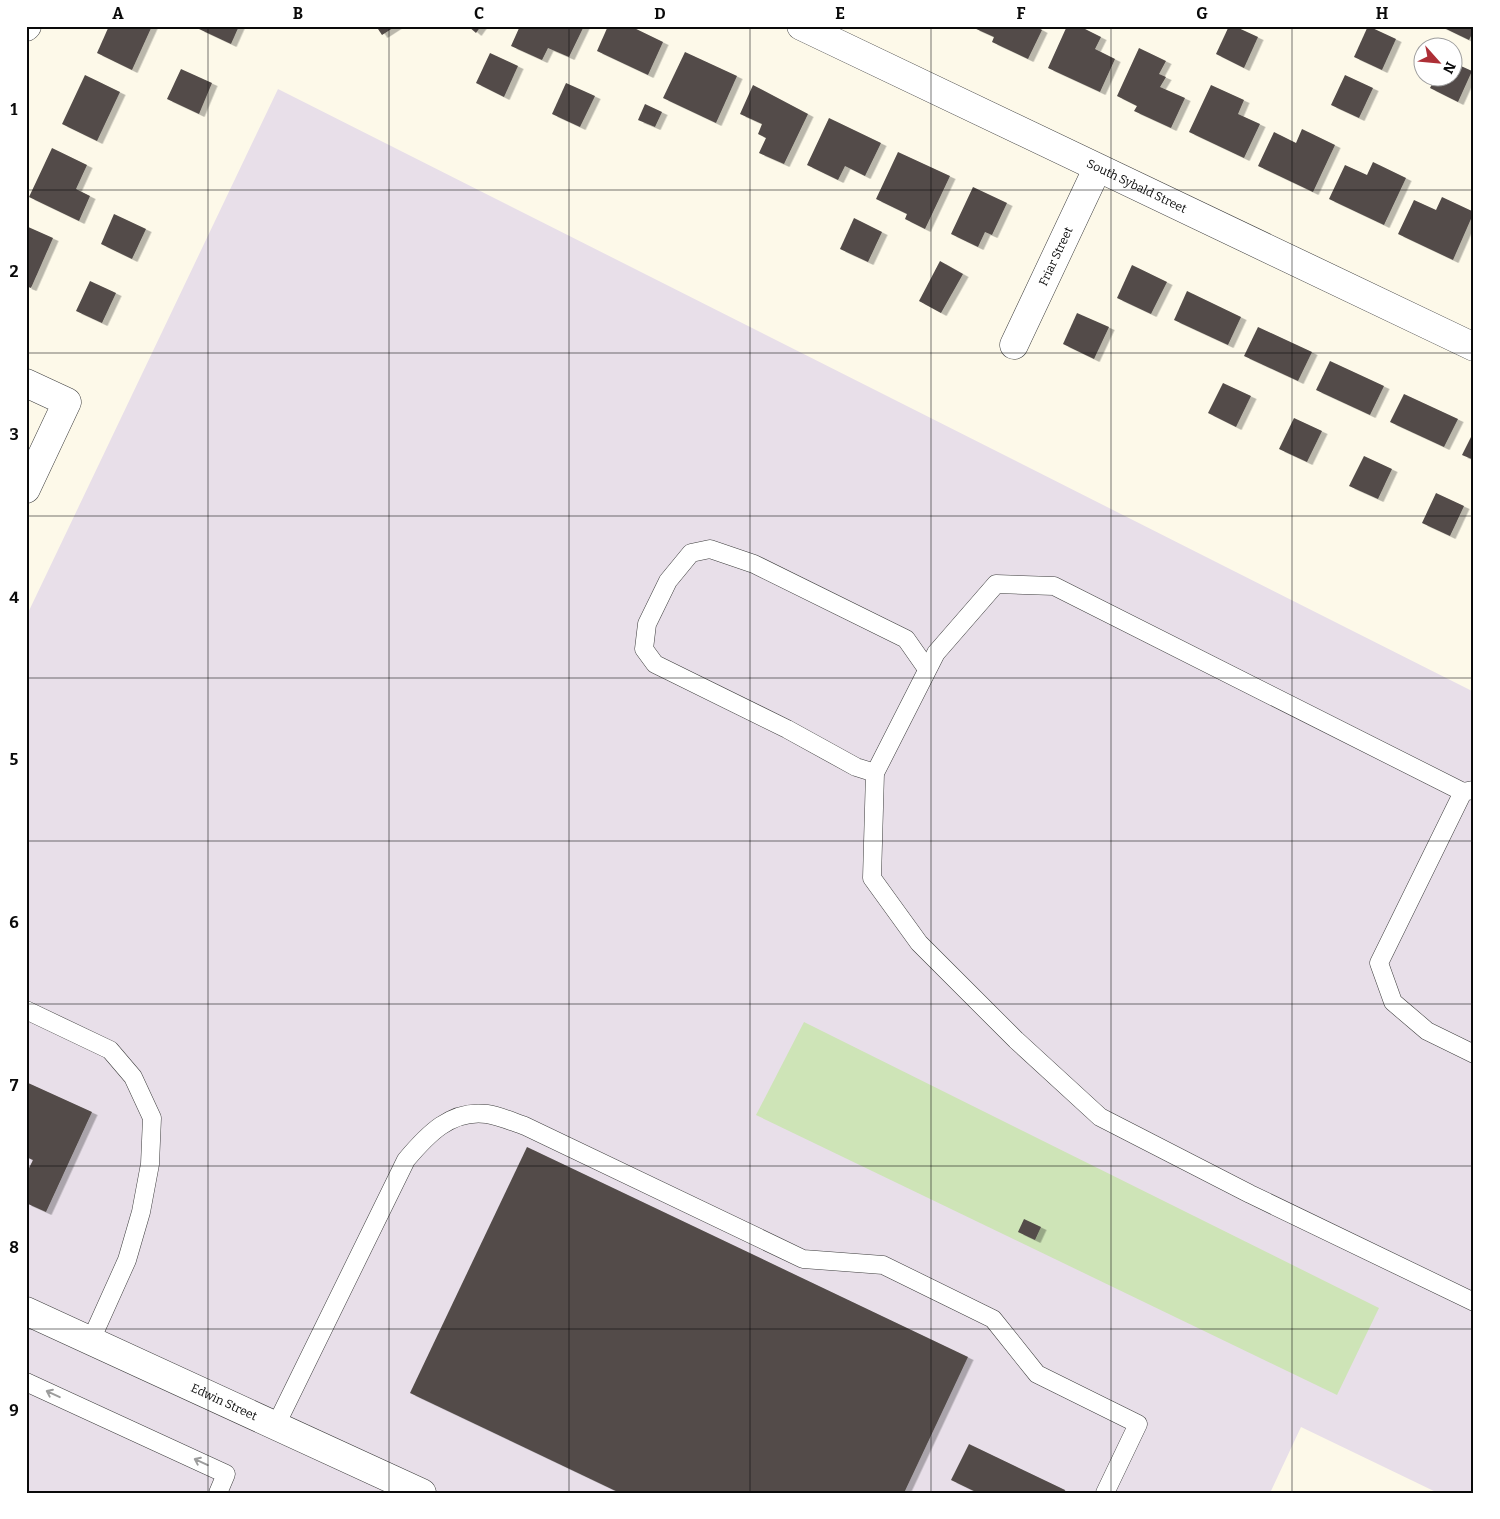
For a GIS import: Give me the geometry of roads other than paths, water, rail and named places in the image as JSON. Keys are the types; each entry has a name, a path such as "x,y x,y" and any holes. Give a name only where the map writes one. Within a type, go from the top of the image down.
{"street":[{"name":"South Sybald Street","path":"801,26 1474,347"},
{"name":"Friar Street","path":"1014,345 1098,169"},
{"path":"26,383 67,402 26,490"},
{"name":"Edwin Street","path":"28,1317 91,1340 422,1493"}],"lane":[{"path":"875,772 856,767 821,746 655,664 644,649 647,624 668,581 690,553 710,549 754,564 906,639 928,669"},
{"path":"1474,1054 1427,1031 1392,1002 1379,963 1468,791 1054,586 996,584 936,653 875,772 872,878 919,943 1016,1040 1100,1117 1250,1194 1474,1302"},
{"path":"26,1010 110,1050 133,1077 152,1118 150,1164 141,1212 127,1260 91,1340"},
{"path":"276,1425 406,1160 426,1136 453,1117 486,1114 525,1126 802,1259 883,1265 993,1319 1037,1374 1138,1424 1105,1493"},
{"path":"26,1382 226,1474 218,1493"}]}
